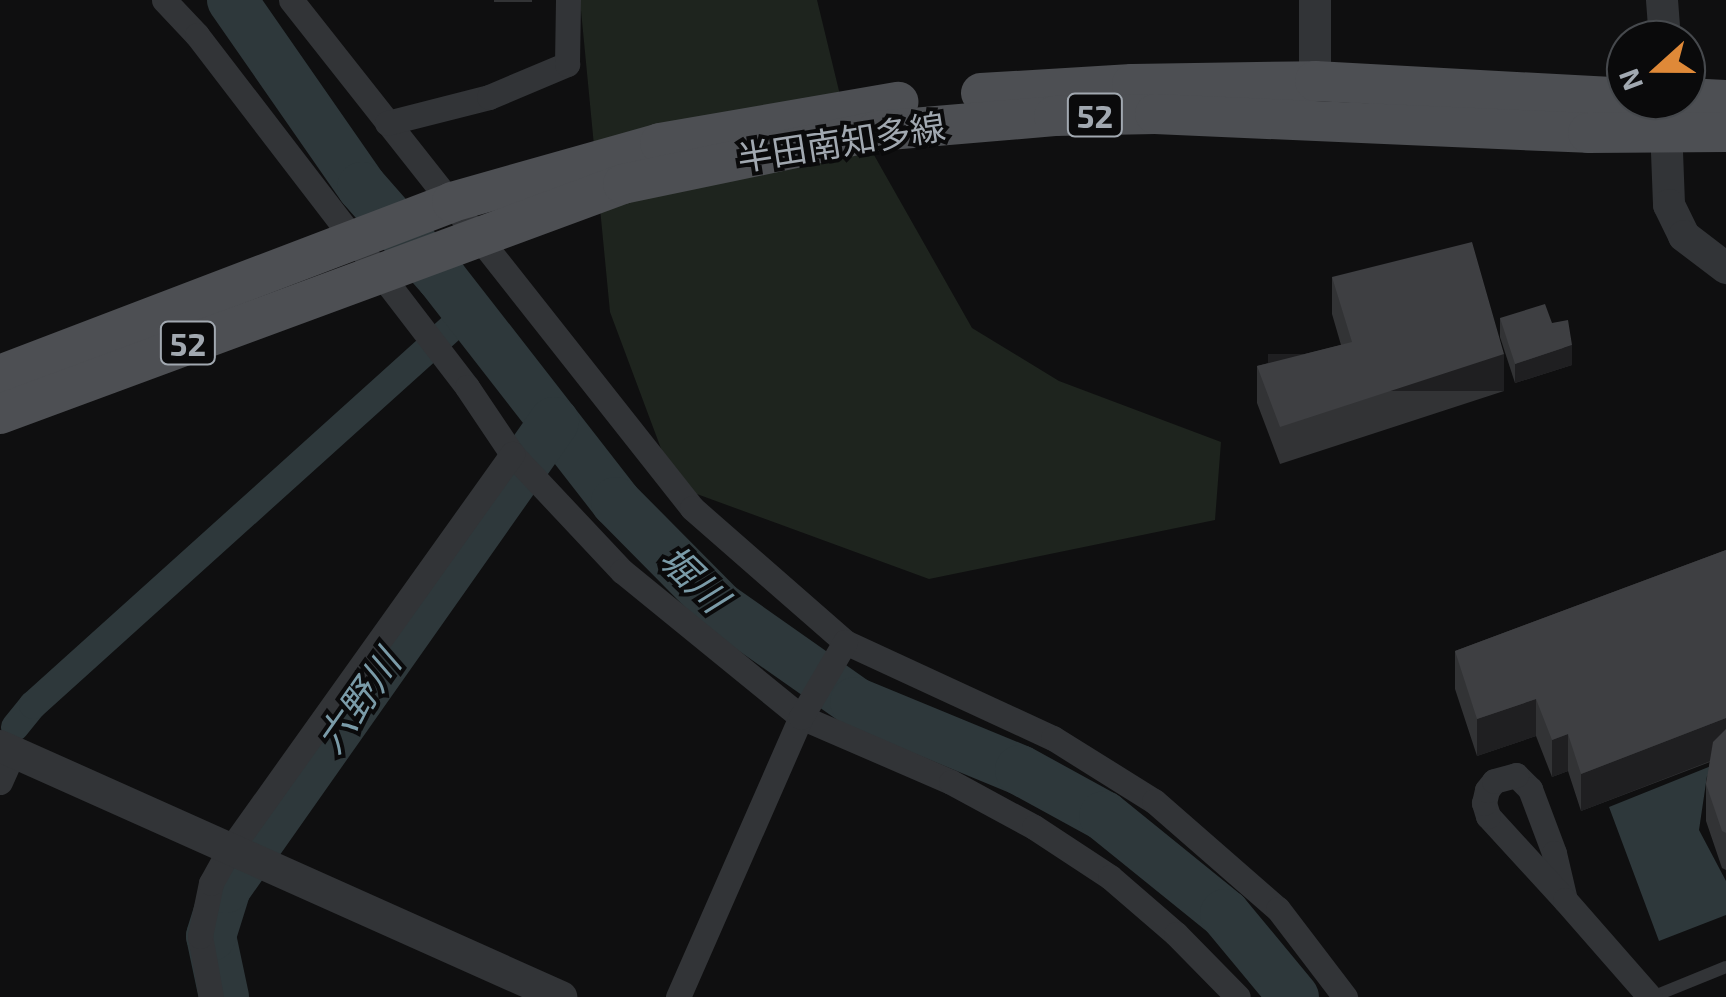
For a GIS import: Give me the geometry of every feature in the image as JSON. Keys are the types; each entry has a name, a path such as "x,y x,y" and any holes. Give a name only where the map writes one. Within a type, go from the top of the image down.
{"main road":[{"name":"半田南知多線","path":"0,414 374,268 452,202 660,142 835,109 1043,88 1315,81 1606,97"},
{"name":"半田南知多線","path":"0,375 374,268 623,184 713,162 877,131 954,122 1155,114 1588,133 1636,120"},
{"name":"半田南知多線","path":"1697,120 1726,132"}],"street":[{"path":"164,0 197,35 467,387 513,454 591,542 745,676 801,717 951,782 1034,827 1110,877 1176,934 1238,997"},
{"path":"292,0 692,508 845,642 1053,738 1154,801 1278,909 1345,997"},
{"path":"387,122 489,97 567,64 568,0"},
{"path":"1315,81 1316,0"},
{"path":"1672,120 1668,205 1684,236 1726,268"},
{"path":"211,997 200,936 211,883 240,854 513,454"},
{"path":"678,997 801,717 845,642"},
{"path":"4,760 240,854 561,997"},
{"path":"1564,900 1651,997"}],"lane":[{"path":"1651,997 1726,967"}],"shaded area":[{"path":"580,0 817,0 840,95 972,328 1059,381 1221,442 1215,520 929,579 675,486 610,312"},
{"path":"1726,760 1726,768 1707,776 1699,830 1726,881 1726,915 1659,941 1609,807"}],"building":[{"path":"1472,242 1504,354 1280,427 1257,366 1352,342 1332,277"},
{"path":"1545,304 1552,323 1568,320 1572,345 1515,364 1500,318"},
{"path":"1726,550 1726,718 1581,774 1568,734 1552,740 1536,699 1477,719 1455,651"},
{"path":"1726,729 1726,833 1706,784 1713,742"}],"waterway":[{"name":"堀川","path":"232,0 362,187 441,277 616,502 720,607 855,702 1020,770 1104,816 1225,914 1294,997"},
{"path":"15,727 33,705 469,312"},
{"name":"六野川","path":"224,997 211,936 226,888 554,422"}]}
